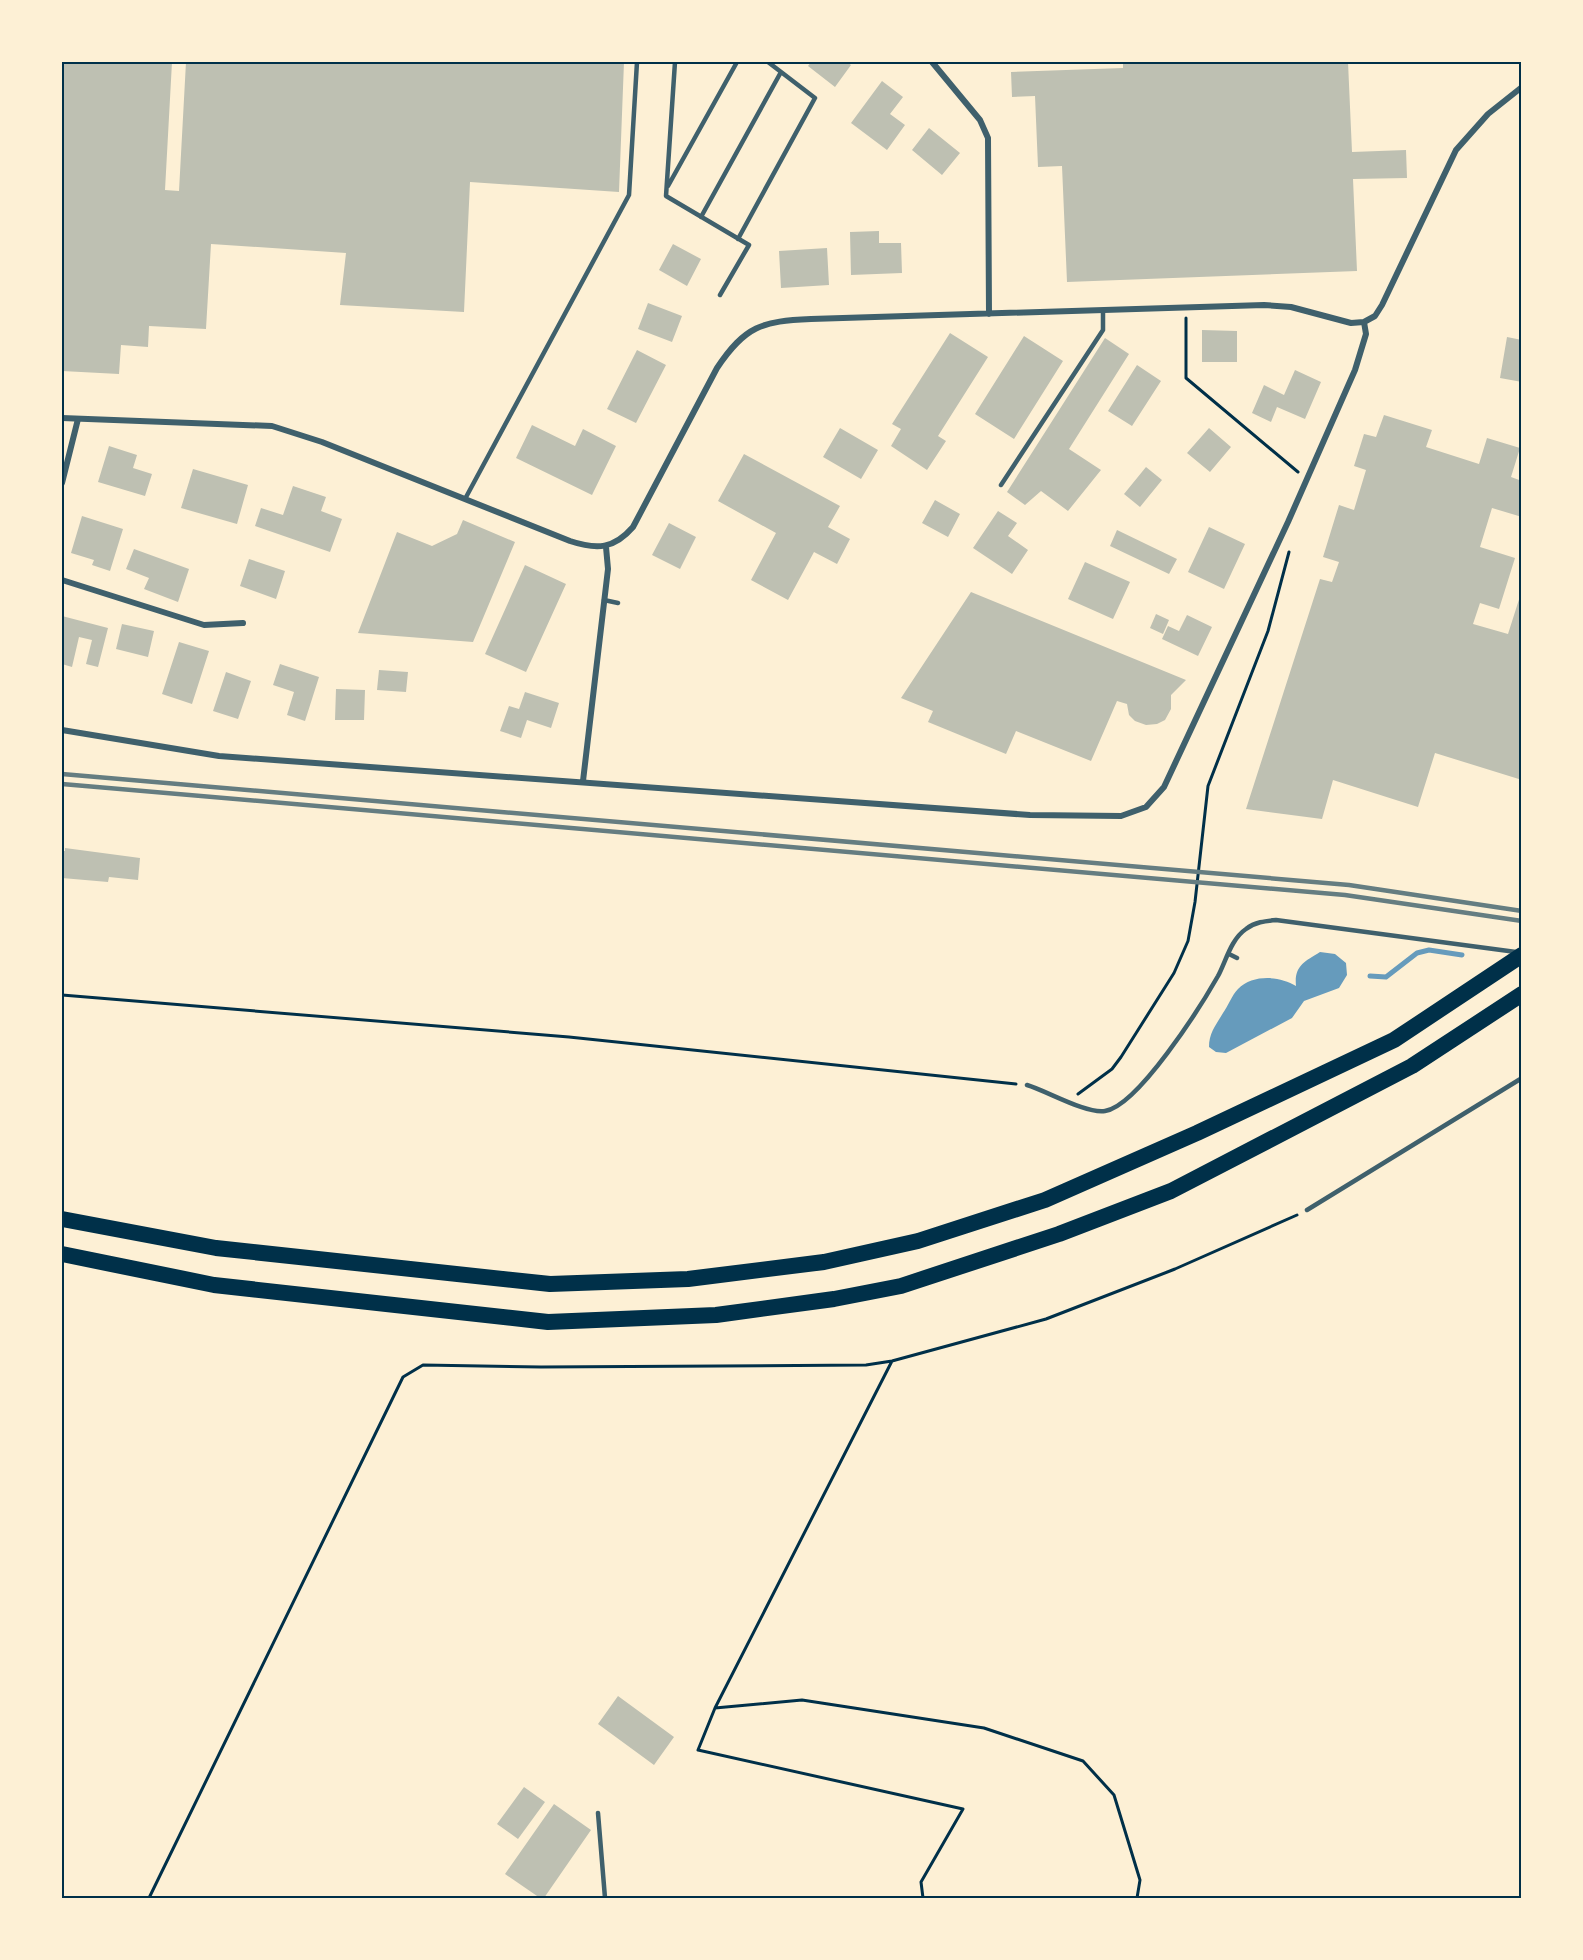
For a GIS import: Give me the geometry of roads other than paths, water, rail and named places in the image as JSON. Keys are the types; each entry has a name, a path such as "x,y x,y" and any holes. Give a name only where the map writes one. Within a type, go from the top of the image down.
{"highway":[{"path":"62,1219 216,1248 550,1284 688,1280 824,1262 918,1241 1045,1200 1197,1133 1394,1040 1494,975 1521,954"},
{"path":"62,1254 214,1285 548,1322 716,1315 834,1299 901,1286 1059,1234 1171,1191 1412,1066 1521,994"}],"street":[{"path":"932,62 980,120 988,138 989,314"},
{"path":"62,418 272,426 322,442 570,542 591,548 606,547 621,540 633,527 717,368 731,347 745,333 760,325 776,321 1185,306 1291,307 1351,323 1364,322 1375,316 1382,305 1456,150 1480,122 1521,87"},
{"path":"62,730 219,756 1030,815 1121,816 1146,807 1164,787 1288,522 1363,350 1366,334 1364,322"},
{"path":"62,483 78,419"},
{"path":"583,781 608,569 606,547"},
{"path":"62,580 204,625 243,623"}],"lane":[{"path":"465,499 629,195 637,62"},
{"path":"675,62 666,196 748,244 720,295"},
{"path":"667,188 736,62"},
{"path":"738,239 815,98 768,62"},
{"path":"701,217 781,72"},
{"path":"1001,485 1103,330 1103,310"},
{"path":"604,600 618,603"},
{"path":"1027,1085 1092,1110 1104,1111 1128,1098 1197,1013 1228,954 1245,929 1261,921 1276,920 1521,954"},
{"path":"1364,940 1365,932"},
{"path":"1228,954 1237,958"},
{"path":"1307,1210 1521,1078"},
{"path":"598,1813 605,1899"}],"water":[{"path":"1320,952 1335,954 1346,963 1347,975 1339,988 1304,1001 1292,1018 1226,1053 1216,1052 1209,1047 1213,1029 1238,989 1251,981 1267,978 1282,980 1296,986 1298,969"}],"waterway":[{"path":"1370,976 1386,977 1417,953 1429,950 1462,955"}],"railway":[{"path":"62,774 1349,885 1522,911"},
{"path":"62,784 1345,895 1522,921"}]}
